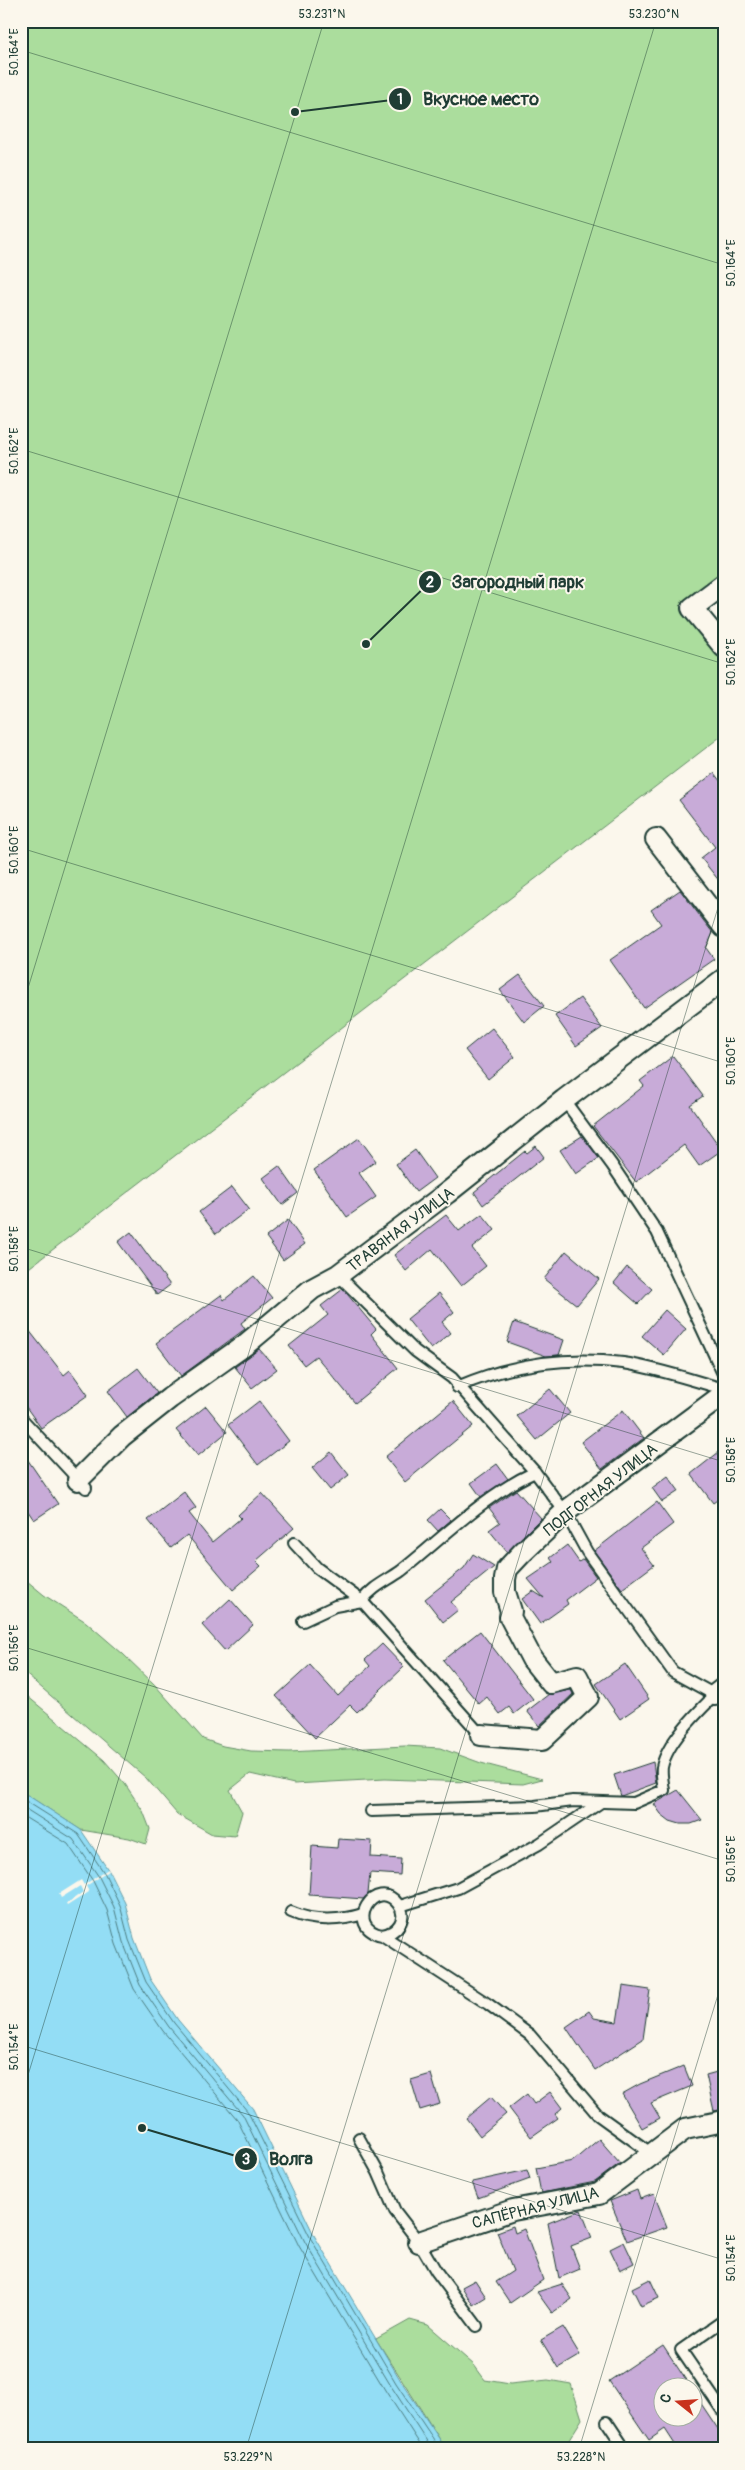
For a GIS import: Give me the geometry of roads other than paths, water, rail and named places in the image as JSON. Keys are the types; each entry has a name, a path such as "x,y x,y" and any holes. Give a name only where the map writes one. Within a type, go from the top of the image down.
{"street":[{"path":"724,584 692,608 724,647"},
{"path":"656,839 724,927"},
{"name":"ТРАВЯНАЯ УЛИЦА","path":"82,1484 122,1436 170,1398 245,1345 312,1289 338,1275 448,1193 564,1100 724,979"},
{"name":"ПОДГОРНАЯ УЛИЦА","path":"481,1735 542,1740 588,1697 577,1676 551,1683 532,1659 510,1618 511,1611 505,1592 507,1569 565,1512 724,1394"},
{"name":"САПЁРНАЯ УЛИЦА","path":"419,2242 513,2210 599,2194 685,2128 724,2121"}],"lane":[{"path":"564,1100 612,1165 657,1232 724,1376"},
{"path":"338,1275 415,1352 452,1378 535,1472 565,1512 587,1552 673,1672 719,1692 695,1715 670,1749 662,1768 664,1790 634,1803 573,1801 535,1806 371,1811"},
{"path":"458,1386 488,1373 528,1364 550,1361 593,1361 624,1363 724,1388"},
{"path":"23,1420 82,1484"},
{"path":"303,1621 335,1606 362,1602 370,1590 399,1572 503,1488 535,1472"},
{"path":"294,1543 318,1568 362,1602 481,1735"},
{"path":"400,1906 458,1888 539,1844 601,1802"},
{"path":"382,1935 395,1931 402,1920 400,1906 390,1897 378,1896 368,1903 363,1914 370,1930 382,1935 488,2004 530,2035 598,2115 652,2154"},
{"path":"292,1912 305,1918 350,1918 363,1914"},
{"path":"359,2138 378,2172 395,2211 419,2242 436,2271 477,2326"},
{"path":"724,2320 681,2350 724,2413"},
{"path":"607,2422 625,2449"}],"water":[{"path":"21,1791 81,1830 109,1871 125,1903 134,1938 150,1979 178,2020 253,2109 315,2237 401,2381 446,2449 21,2449"}],"place":[{"name":"Вкусное место","path":"295,112"},
{"name":"Загородный парк","path":"366,644"},
{"name":"Волга","path":"142,2128"}]}
